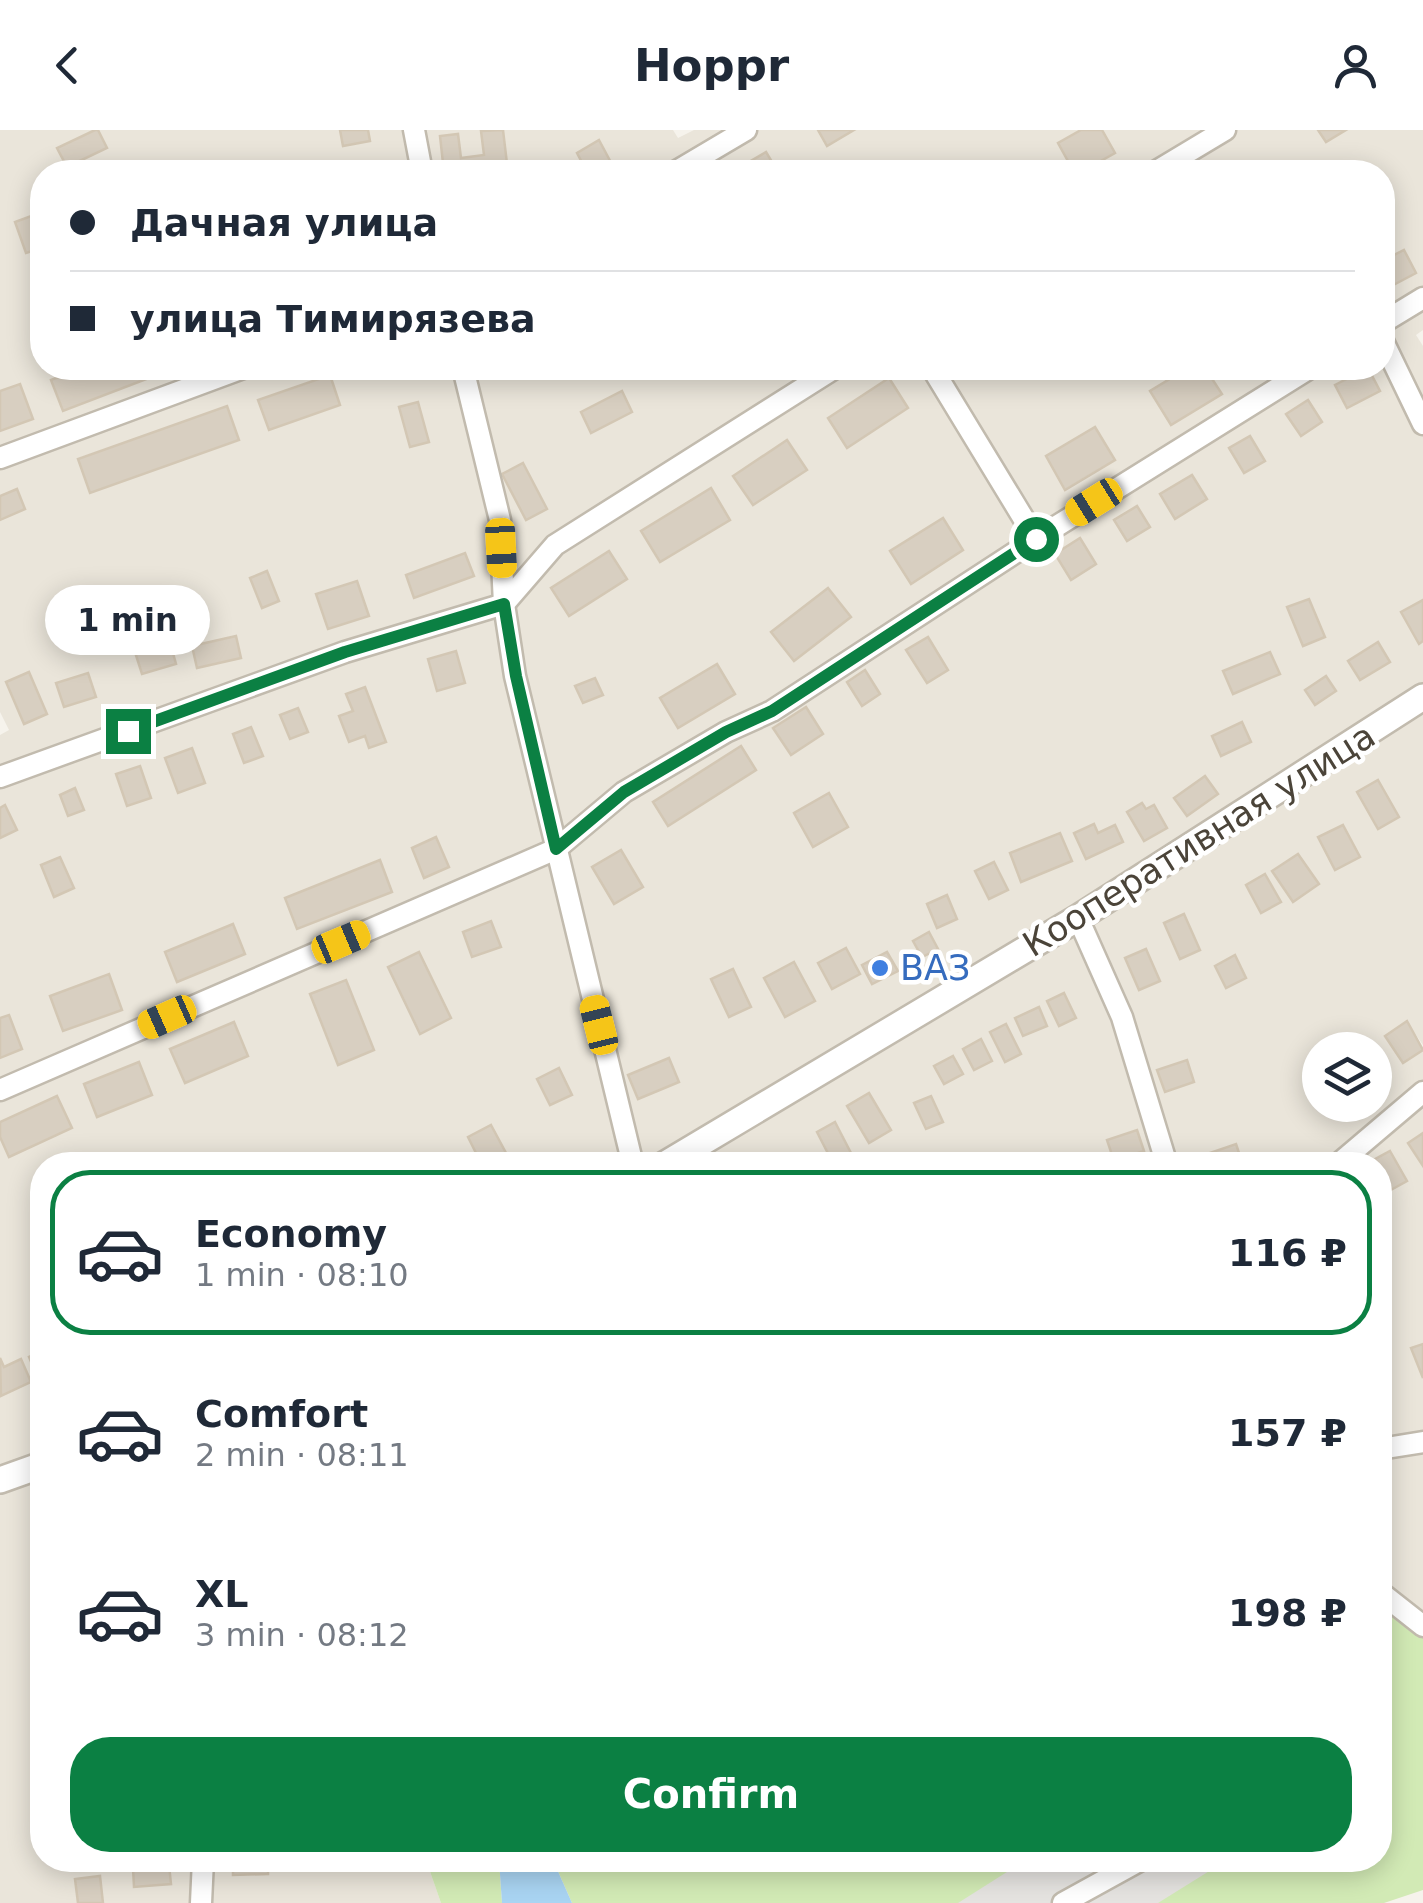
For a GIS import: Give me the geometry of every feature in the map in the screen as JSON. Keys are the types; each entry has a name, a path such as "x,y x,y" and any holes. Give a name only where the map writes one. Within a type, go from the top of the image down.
{"street":[{"path":"414,130 420,160"},
{"path":"695,160 746,130"},
{"path":"1175,160 1226,130"},
{"path":"1395,315 1423,298"},
{"path":"1395,365 1423,424"},
{"path":"0,458 210,380"},
{"path":"465,380 500,520 504,604 516,676 630,1152"},
{"path":"0,777 345,652 504,604 555,545 816,380"},
{"path":"939,380 1036,539"},
{"path":"0,1090 556,849 624,792 726,732 772,711 1291,380"},
{"name":"Кооперативная улица","path":"686,1152 1078,918 1423,697"},
{"path":"1078,918 1122,1017 1162,1152"},
{"path":"1352,1152 1423,1092"},
{"path":"1392,1447 1423,1442"},
{"path":"0,1480 30,1469"},
{"path":"1392,1601 1423,1626"},
{"path":"201,1903 202,1872"},
{"path":"1063,1903 1119,1872"}],"shaded area":[{"path":"0,130 95,130 58,148 64,160 30,160 30,216 15,222 26,253 30,252 30,380 51,380 64,411 144,380 315,380 258,400 269,430 339,406 331,380 887,380 828,418 847,447 908,408 890,380 1168,380 1150,391 1221,394 1212,380 1343,380 1335,384 1348,408 1380,391 1374,380 1395,380 1395,284 1416,273 1404,250 1395,255 1395,160 1102,160 1115,153 1102,130 1423,130 1423,330 1416,335 1423,346 1423,600 1402,612 1418,643 1423,641 1423,1045 1407,1022 1391,1032 1302,1032 1302,1122 1392,1122 1392,1046 1403,1063 1423,1050 1423,1133 1408,1143 1423,1166 1423,1344 1411,1349 1423,1378 1423,1626 1392,1601 1392,1189 1407,1181 1390,1151 1239,1152 1236,1144 1213,1152 1141,1152 1144,1151 1137,1130 1107,1140 1111,1152 830,1152 817,1132 827,1152 505,1152 491,1125 468,1137 476,1152 30,1152 30,1379 21,1359 4,1367 0,1358 0,1137 10,1157 72,1128 57,1096 0,1122 0,1058 22,1049 9,1015 0,1018 0,838 17,829 6,806 0,808 0,735 9,730 0,712 0,520 25,509 17,489 0,496 0,431 33,418 20,384 0,391","holes":["621,391 632,412 591,432 581,412","1308,400 1322,421 1301,435 1287,414","418,402 429,442 410,447 399,408","227,407 239,441 89,492 78,458","1095,428 1115,461 1065,489 1046,456","1250,436 1265,461 1244,473 1229,448","523,464 546,509 526,519 502,475","806,470 753,505 734,477","1192,475 1207,499 1175,519 1160,494","711,489 730,520 659,562 641,531","1137,507 1149,527 1127,541 1115,520","942,518 963,550 911,583 890,550","1080,539 1096,564 1071,580 1055,554","609,551 627,579 570,616 552,587","465,554 473,576 414,597 406,575","357,581 369,616 328,629 317,594","1378,643 1389,662 1359,680 1348,661","456,651 465,682 437,690 428,659","1270,652 1279,674 1233,693 1224,671","28,672 47,714 25,724 6,682","88,673 95,697 63,706 56,683","365,687 385,742 369,748 365,736 349,742 339,716 353,711 346,694","806,707 823,734 790,754 774,728","741,747 756,771 667,826 653,802","1204,776 1217,794 1187,816 1175,797","828,794 848,827 814,847 794,813","1142,803 1167,827 1144,841 1127,812","1059,833 1071,860 1022,881 1010,854","436,838 449,866 425,877 412,849","621,850 643,887 614,904 592,867","380,861 392,892 297,929 285,898","994,862 1008,890 989,899 975,871","1265,874 1281,901 1261,912 1246,886","233,924 177,982 165,952","846,948 860,974 832,988 819,963","109,975 121,1010 63,1031 50,996","345,980 374,1050 338,1065 310,995","234,1023 248,1056 184,1082 171,1049","669,1059 679,1082 637,1099 628,1075","1187,1060 1194,1082 1164,1091 1157,1070","559,1068 572,1094 550,1105 538,1079","869,1094 891,1130 870,1143 848,1107"]},
{"path":"98,130 340,130 344,146 370,141 368,130 486,130 481,131 484,155 461,158 458,134 440,136 443,160 81,160 106,148"},
{"path":"503,130 673,130 678,138 694,130 818,130 828,146 854,130 1081,130 1058,143 1067,160 770,160 765,152 752,160 609,160 599,141 577,153 581,160 507,160"},
{"path":"30,1381 30,1872 133,1872 134,1887 171,1884 170,1872 430,1872 441,1903 103,1903 99,1876 75,1879 78,1903 0,1903 0,1395"},
{"path":"1007,1872 1208,1872 1158,1903 958,1903"}],"green space":[{"path":"1392,1601 1423,1626 1423,1890 1384,1903 572,1903 558,1872 1392,1872"},
{"path":"430,1872 500,1872 502,1903 441,1903"}],"water":[{"path":"500,1872 558,1872 572,1903 502,1903"}],"building":[{"path":"98,130 107,148 82,160 63,160 57,148"},
{"path":"340,130 368,130 370,141 343,146"},
{"path":"503,130 507,160 443,160 440,136 458,134 461,158 484,155 481,131"},
{"path":"818,130 854,130 827,146"},
{"path":"1081,130 1102,130 1115,153 1102,160 1067,160 1058,143"},
{"path":"1318,130 1346,130 1326,142"},
{"path":"599,140 610,160 581,160 577,153"},
{"path":"766,152 771,160 752,160"},
{"path":"30,216 30,252 26,253 15,222"},
{"path":"1404,250 1416,273 1395,284 1395,254"},
{"path":"51,380 144,380 63,411"},
{"path":"316,380 332,380 340,405 269,430 258,400"},
{"path":"886,380 890,380 908,408 847,448 828,418"},
{"path":"1168,380 1213,380 1222,394 1171,425 1150,391"},
{"path":"1345,380 1374,380 1380,391 1347,408 1335,385"},
{"path":"20,384 33,419 0,431 0,391"},
{"path":"622,391 632,412 591,433 581,412"},
{"path":"1308,400 1322,422 1301,436 1286,414"},
{"path":"418,402 429,442 410,447 399,407"},
{"path":"227,406 239,440 90,493 78,459"},
{"path":"1095,427 1115,460 1065,490 1046,456"},
{"path":"1250,436 1265,461 1244,473 1229,448"},
{"path":"787,440 807,470 753,505 733,476"},
{"path":"523,463 547,509 526,520 502,474"},
{"path":"1192,475 1207,499 1175,519 1160,494"},
{"path":"711,488 730,520 660,562 641,531"},
{"path":"17,489 25,509 0,520 0,496"},
{"path":"1137,506 1150,527 1127,541 1114,520"},
{"path":"943,518 963,550 911,584 890,551"},
{"path":"1080,538 1096,564 1071,580 1055,554"},
{"path":"609,551 627,579 569,616 551,588"},
{"path":"465,553 474,576 414,598 406,575"},
{"path":"267,571 279,601 262,608 250,578"},
{"path":"357,581 369,616 328,629 316,594"},
{"path":"828,588 851,617 794,661 771,632"},
{"path":"1309,599 1325,637 1303,646 1287,607"},
{"path":"1423,600 1423,641 1419,644 1401,612"},
{"path":"236,636 241,658 197,668 192,646"},
{"path":"928,637 948,670 927,683 906,650"},
{"path":"169,639 176,664 142,674 134,649"},
{"path":"1378,642 1390,662 1360,680 1348,661"},
{"path":"456,651 465,683 437,691 428,659"},
{"path":"1270,652 1280,674 1233,694 1223,671"},
{"path":"717,664 735,694 678,728 660,698"},
{"path":"865,670 880,694 862,706 847,682"},
{"path":"29,672 47,714 24,724 6,682"},
{"path":"88,673 96,697 64,707 56,683"},
{"path":"1326,676 1336,691 1315,705 1305,690"},
{"path":"595,678 603,695 583,703 575,686"},
{"path":"365,687 386,742 369,748 365,736 349,742 339,716 353,711 346,694"},
{"path":"806,707 823,734 791,755 773,728"},
{"path":"298,708 308,732 290,739 280,715"},
{"path":"1242,722 1251,742 1221,756 1212,736"},
{"path":"251,727 263,756 244,763 233,734"},
{"path":"741,746 756,770 668,826 653,802"},
{"path":"192,748 205,783 178,793 165,758"},
{"path":"140,766 151,798 127,806 116,774"},
{"path":"1205,776 1218,794 1187,816 1174,798"},
{"path":"1378,780 1399,817 1378,829 1357,792"},
{"path":"75,788 84,810 68,816 60,795"},
{"path":"829,793 848,827 813,847 794,813"},
{"path":"1142,803 1146,809 1154,805 1167,828 1144,841 1127,812"},
{"path":"5,805 17,830 0,838 0,808"},
{"path":"1094,824 1098,833 1115,825 1123,842 1086,859 1074,833"},
{"path":"1343,825 1360,857 1335,870 1318,837"},
{"path":"1060,833 1072,861 1021,882 1010,853"},
{"path":"436,837 449,867 424,878 412,848"},
{"path":"621,850 643,887 614,904 592,867"},
{"path":"1298,854 1319,884 1293,902 1272,871"},
{"path":"60,857 74,888 54,897 41,865"},
{"path":"380,860 392,892 297,929 285,898"},
{"path":"994,862 1008,890 989,899 975,871"},
{"path":"1265,874 1281,902 1261,913 1246,885"},
{"path":"947,895 957,919 937,928 927,904"},
{"path":"1184,914 1200,950 1180,959 1164,923"},
{"path":"491,921 501,947 472,957 463,932"},
{"path":"233,924 245,954 177,982 165,952"},
{"path":"929,932 938,949 922,957 913,941"},
{"path":"846,948 860,974 832,989 818,963"},
{"path":"1146,949 1160,981 1139,990 1125,958"},
{"path":"419,952 451,1018 420,1034 388,967"},
{"name":"ВАЗ","path":"887,952 898,971 872,984 862,965"},
{"path":"1235,955 1246,978 1226,988 1215,966"},
{"path":"794,962 815,1001 785,1017 764,978"},
{"path":"733,969 751,1007 729,1017 711,979"},
{"path":"109,974 122,1010 63,1031 50,996"},
{"path":"346,980 374,1050 338,1065 310,994"},
{"path":"1064,993 1076,1018 1059,1026 1047,1001"},
{"path":"1039,1007 1047,1026 1023,1036 1015,1018"},
{"path":"9,1015 22,1049 0,1058 0,1018"},
{"path":"1407,1021 1423,1050 1403,1063 1392,1046 1391,1032"},
{"path":"234,1022 248,1056 185,1083 170,1049"},
{"path":"1006,1024 1021,1054 1005,1062 990,1032"},
{"path":"981,1039 992,1061 974,1070 963,1049"},
{"path":"953,1056 963,1074 944,1084 934,1066"},
{"path":"669,1058 679,1082 638,1099 628,1075"},
{"path":"1187,1060 1194,1082 1165,1092 1157,1070"},
{"path":"139,1062 152,1095 97,1117 84,1084"},
{"path":"559,1068 572,1095 550,1105 537,1079"},
{"path":"869,1093 891,1130 869,1143 847,1106"},
{"path":"57,1096 72,1128 9,1157 0,1137 0,1122"},
{"path":"931,1096 943,1122 926,1129 914,1103"},
{"path":"835,1122 850,1152 827,1152 817,1132"},
{"path":"491,1125 505,1152 476,1152 468,1137"},
{"path":"1137,1130 1144,1151 1111,1152 1107,1140"},
{"path":"1423,1133 1423,1166 1408,1143"},
{"path":"1236,1144 1239,1152 1213,1152"},
{"path":"1392,1155 1407,1181 1392,1189"},
{"path":"1423,1344 1423,1378 1411,1348"},
{"path":"0,1358 4,1367 21,1359 30,1382 1,1396"},
{"path":"133,1872 170,1872 171,1884 134,1887"},
{"path":"233,1872 268,1872 268,1874"},
{"path":"100,1876 103,1903 78,1903 75,1879"}],"place":[{"name":"ВАЗ","path":"880,968"}],"route":[{"path":"128,731 345,652 504,604 516,676 556,849 624,792 726,732 772,711 1036,539"}]}
